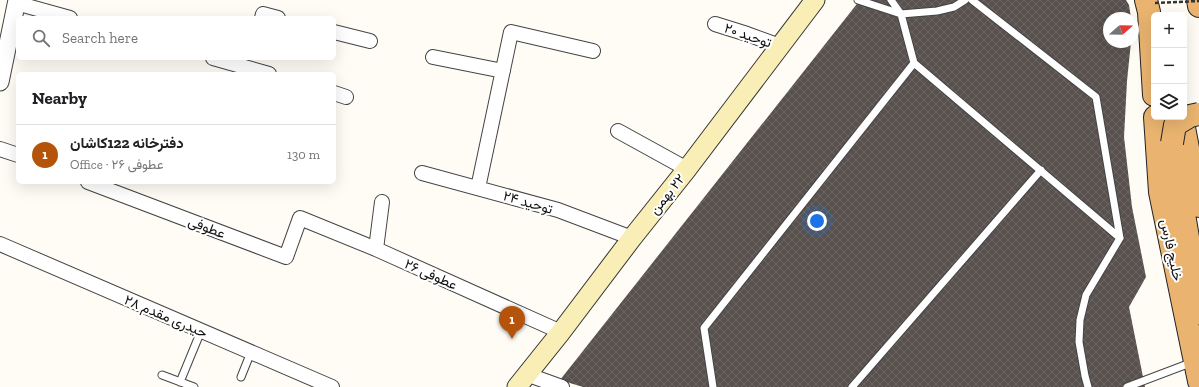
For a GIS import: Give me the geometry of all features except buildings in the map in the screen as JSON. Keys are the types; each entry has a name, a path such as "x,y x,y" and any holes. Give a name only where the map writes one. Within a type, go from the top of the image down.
{"highway":[{"path":"1199,1 1199,6"},
{"path":"1153,84 1148,12 1157,5"},
{"path":"1199,114 1190,116 1175,125 1172,143 1198,296 1199,313"},
{"name":"خلیج فارس","path":"1155,120 1160,192 1197,371"},
{"path":"1183,120 1199,206"}],"main road":[{"name":"٢٢ بهمن","path":"522,381 687,169 815,0"}],"street":[{"path":"0,82 5,33 17,2 63,16"},
{"name":"توحید ۲۰","path":"715,24 780,46"},
{"path":"336,32 370,41"},
{"path":"478,188 511,32 593,51"},
{"path":"433,57 503,71"},
{"path":"227,60 248,63 265,72"},
{"path":"618,132 687,169"},
{"path":"0,148 16,154"},
{"name":"توحید ۲۴","path":"422,173 558,210 632,238"},
{"name":"عطوفی","path":"93,184 286,257 300,218"},
{"path":"376,249 382,202"},
{"name":"عطوفی ۲۶","path":"300,218 376,249 561,332"},
{"name":"حیدری مقدم ۲۸","path":"0,244 332,387"},
{"path":"522,381 562,387"}],"lane":[{"path":"858,0 901,14 937,11 954,7 965,0"},
{"path":"891,0 901,14 914,63 1120,238"},
{"path":"972,0 1096,97 1120,238 1086,295 1080,320 1079,342 1084,376 1088,387"},
{"path":"713,387 704,328 914,63"},
{"path":"852,387 1041,170"},
{"path":"180,382 202,331"},
{"path":"241,378 251,352"},
{"path":"1127,387 1197,371"},
{"path":"162,374 194,387"}],"path":[{"path":"1157,5 1199,1"}],"place":[{"name":"دفترخانه 122کاشان","path":"512,339"}]}
